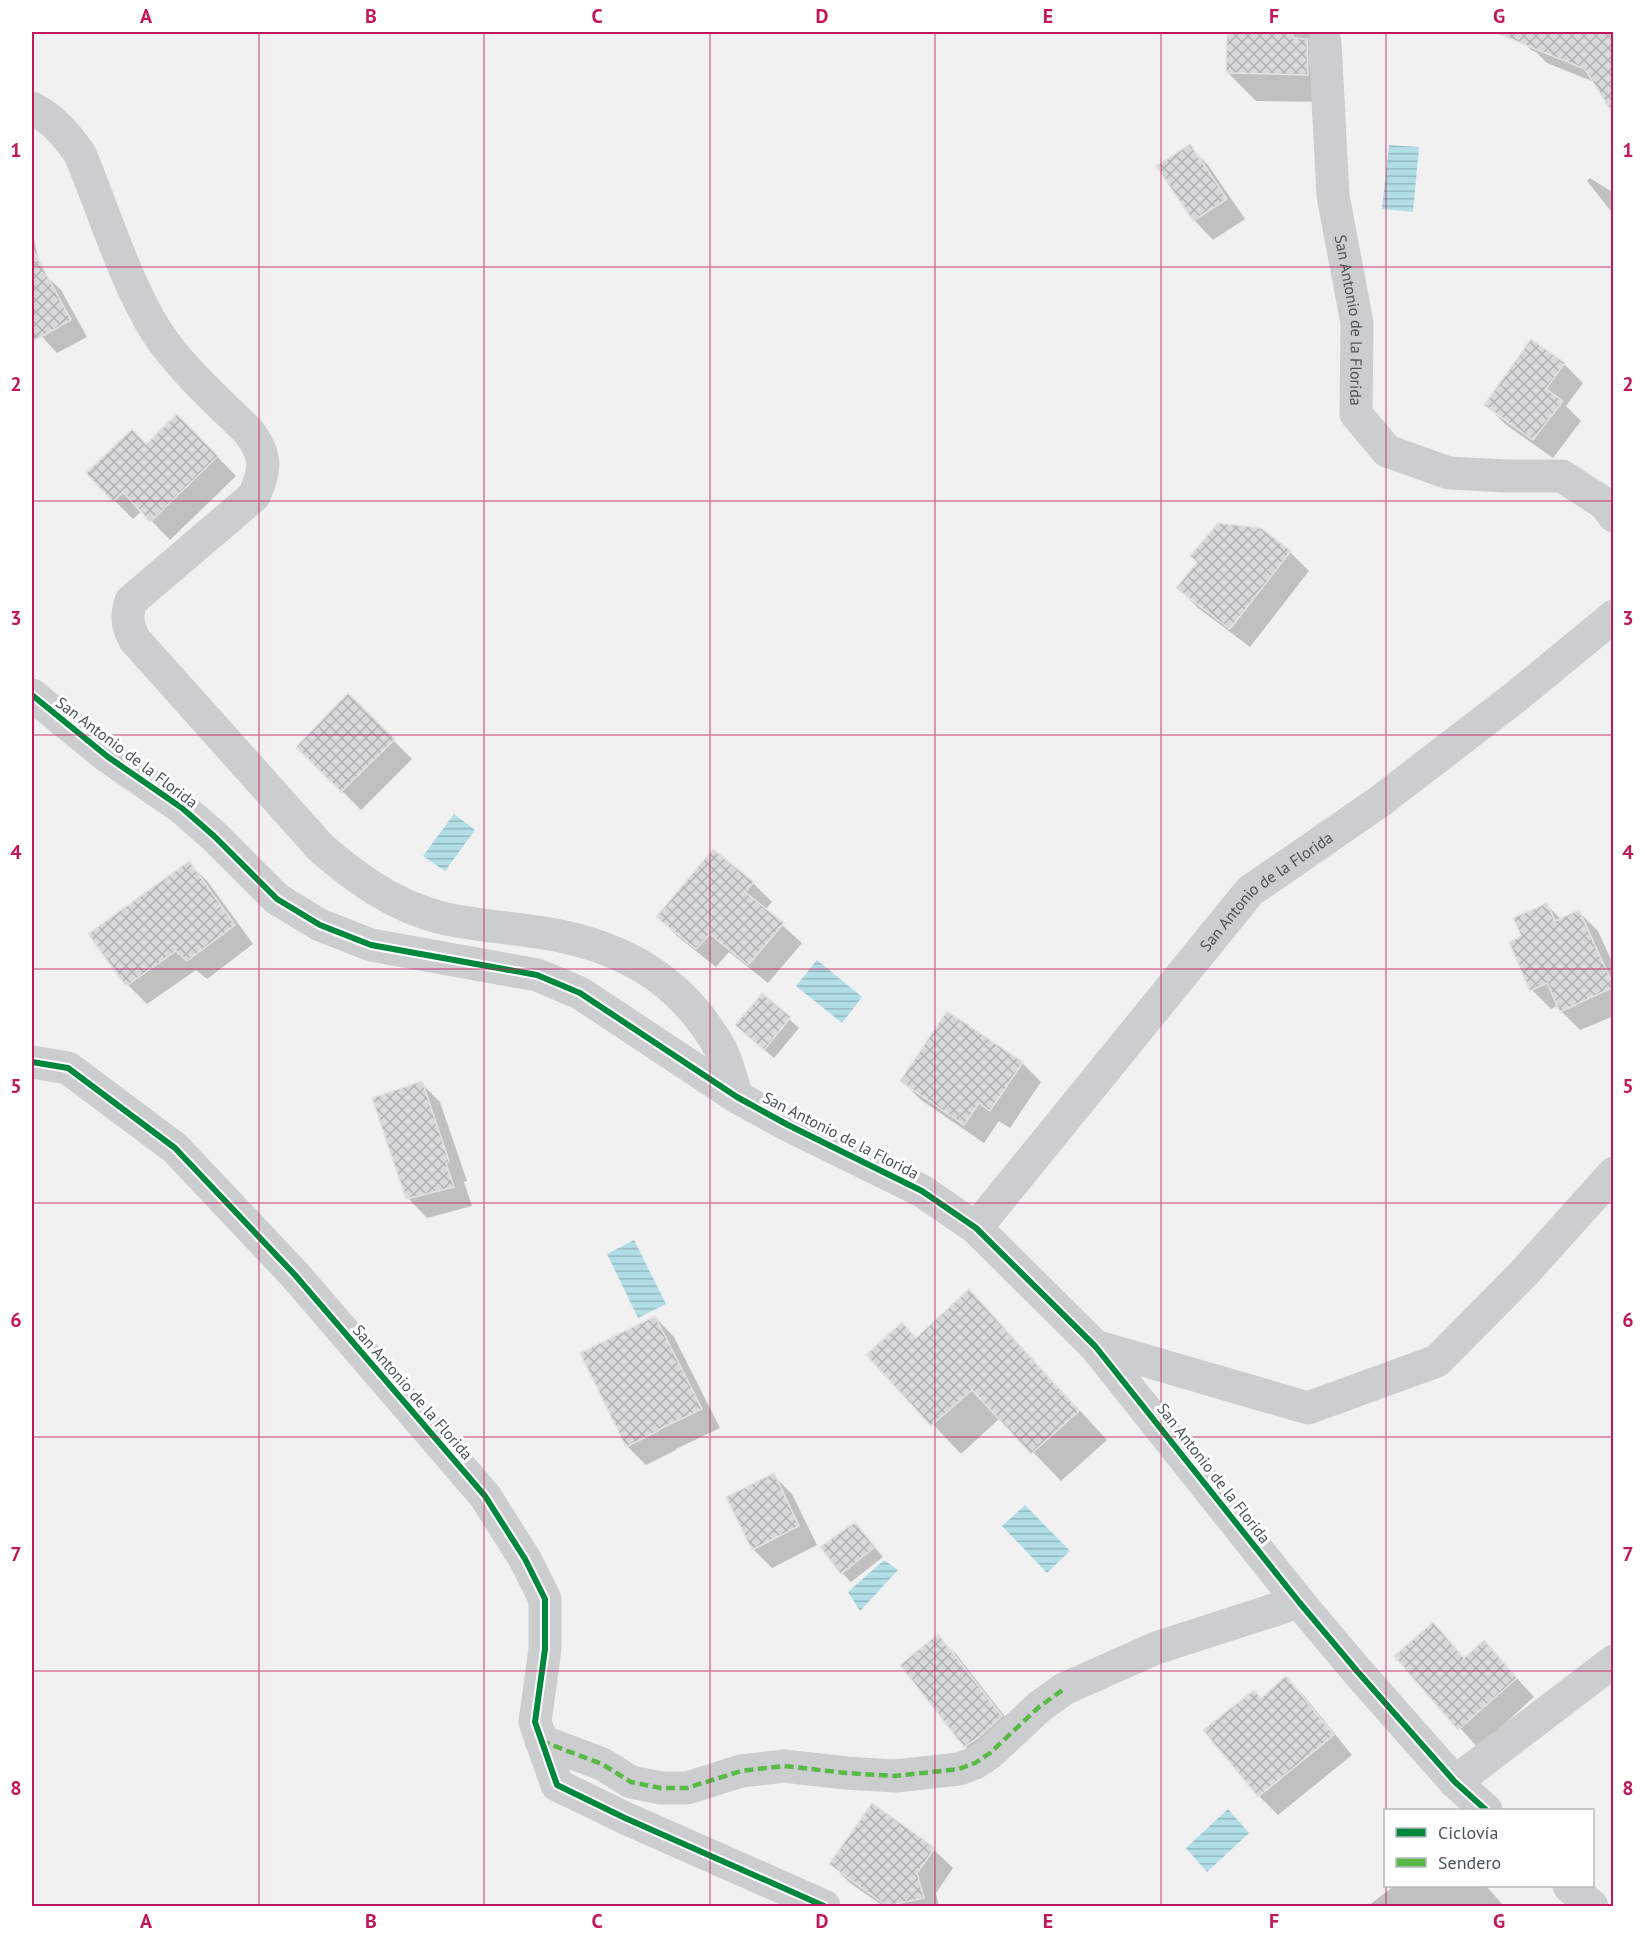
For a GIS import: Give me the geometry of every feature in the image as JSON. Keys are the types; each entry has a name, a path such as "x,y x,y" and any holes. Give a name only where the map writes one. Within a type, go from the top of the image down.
{"street":[{"name":"San Antonio de la Florida","path":"1324,42 1333,196 1357,323 1356,414 1387,451 1449,473 1562,476 1605,504 1614,516"},
{"path":"32,108 46,115 66,134 80,154 140,302 157,332 180,363 249,432 259,445 264,460 263,477 254,496 131,601 127,621 135,640 321,848 354,876 392,899 441,918 572,939 618,952 661,977 696,1011 722,1052 737,1097"},
{"name":"San Antonio de la Florida","path":"976,1228 1250,891 1379,802 1518,695 1614,616"},
{"name":"San Antonio de la Florida","path":"32,695 108,757 182,808 214,836 277,899 320,925 371,945 537,975 579,993 737,1097 788,1125 922,1191 976,1228 1095,1346 1299,1602 1455,1782 1485,1809"},
{"name":"San Antonio de la Florida","path":"32,1062 68,1068 175,1148 295,1275 485,1496 525,1559 545,1599 545,1649 535,1722 557,1785 625,1818 824,1906"},
{"path":"1095,1346 1308,1408 1437,1361 1523,1274 1614,1173"},
{"path":"542,1741 602,1764 631,1782 661,1788 687,1788 741,1771 784,1766 894,1776 959,1769 975,1763 990,1753 1039,1707 1064,1689 1156,1648 1299,1602"},
{"path":"1455,1782 1614,1661"},
{"path":"1570,1887 1593,1906"}],"water":[{"path":"1389,145 1419,147 1413,212 1382,209"},
{"path":"454,814 475,830 445,871 423,856"},
{"path":"817,960 862,997 842,1023 796,986"},
{"path":"634,1240 666,1304 638,1318 607,1254"},
{"path":"1025,1505 1070,1551 1047,1573 1002,1526"},
{"path":"884,1560 898,1570 860,1611 848,1592"},
{"path":"1228,1809 1249,1833 1207,1872 1186,1848"}],"building":[{"path":"1227,32 1293,32 1293,38 1307,39 1308,75 1226,73"},
{"path":"1497,32 1614,32 1614,116 1585,69"},
{"path":"1190,144 1227,199 1193,221 1156,166"},
{"path":"32,248 71,320 32,342"},
{"path":"1531,339 1565,363 1546,389 1563,401 1533,440 1484,405"},
{"path":"177,414 218,456 150,522 123,492 113,502 86,473 132,429 146,444"},
{"path":"1218,523 1261,528 1291,551 1230,629 1176,588 1197,562 1190,556"},
{"path":"348,693 395,739 341,792 296,747"},
{"path":"713,849 754,882 745,892 784,923 748,965 710,934 696,949 656,917"},
{"path":"189,861 235,925 187,961 176,951 126,986 88,934"},
{"path":"1547,903 1555,921 1579,910 1614,987 1560,1012 1547,983 1530,991 1509,942 1521,936 1513,918"},
{"path":"762,993 791,1017 764,1050 735,1025"},
{"path":"947,1011 1023,1062 990,1111 979,1103 964,1125 900,1081"},
{"path":"422,1081 449,1161 446,1163 454,1187 406,1199 372,1098"},
{"path":"969,1289 1079,1411 1031,1454 972,1390 931,1426 866,1355 902,1322 916,1338"},
{"path":"655,1316 702,1409 626,1447 580,1353"},
{"path":"774,1473 799,1526 752,1550 726,1497"},
{"path":"855,1522 875,1547 841,1574 820,1547"},
{"path":"1433,1622 1464,1658 1484,1640 1517,1678 1458,1730 1394,1656"},
{"path":"938,1634 1002,1716 978,1738 964,1747 900,1665"},
{"path":"1286,1676 1334,1735 1258,1797 1203,1730 1254,1690 1261,1698"},
{"path":"872,1803 935,1848 917,1873 924,1898 887,1906 829,1864"}],"marked path":[{"path":"541,1741 602,1764 631,1782 661,1788 687,1788 741,1771 784,1766 895,1776 959,1769 975,1763 990,1753 1039,1707 1064,1689"}],"cycle path":[{"path":"32,695 108,757 182,808 214,836 277,899 320,925 371,945 537,975 580,993 737,1097 788,1125 922,1191 976,1228 1095,1346 1299,1602 1357,1671 1455,1782 1485,1809"},
{"path":"32,1062 68,1068 175,1148 295,1275 485,1496 525,1559 545,1599 545,1649 535,1722 557,1785 625,1818 824,1906"}]}
